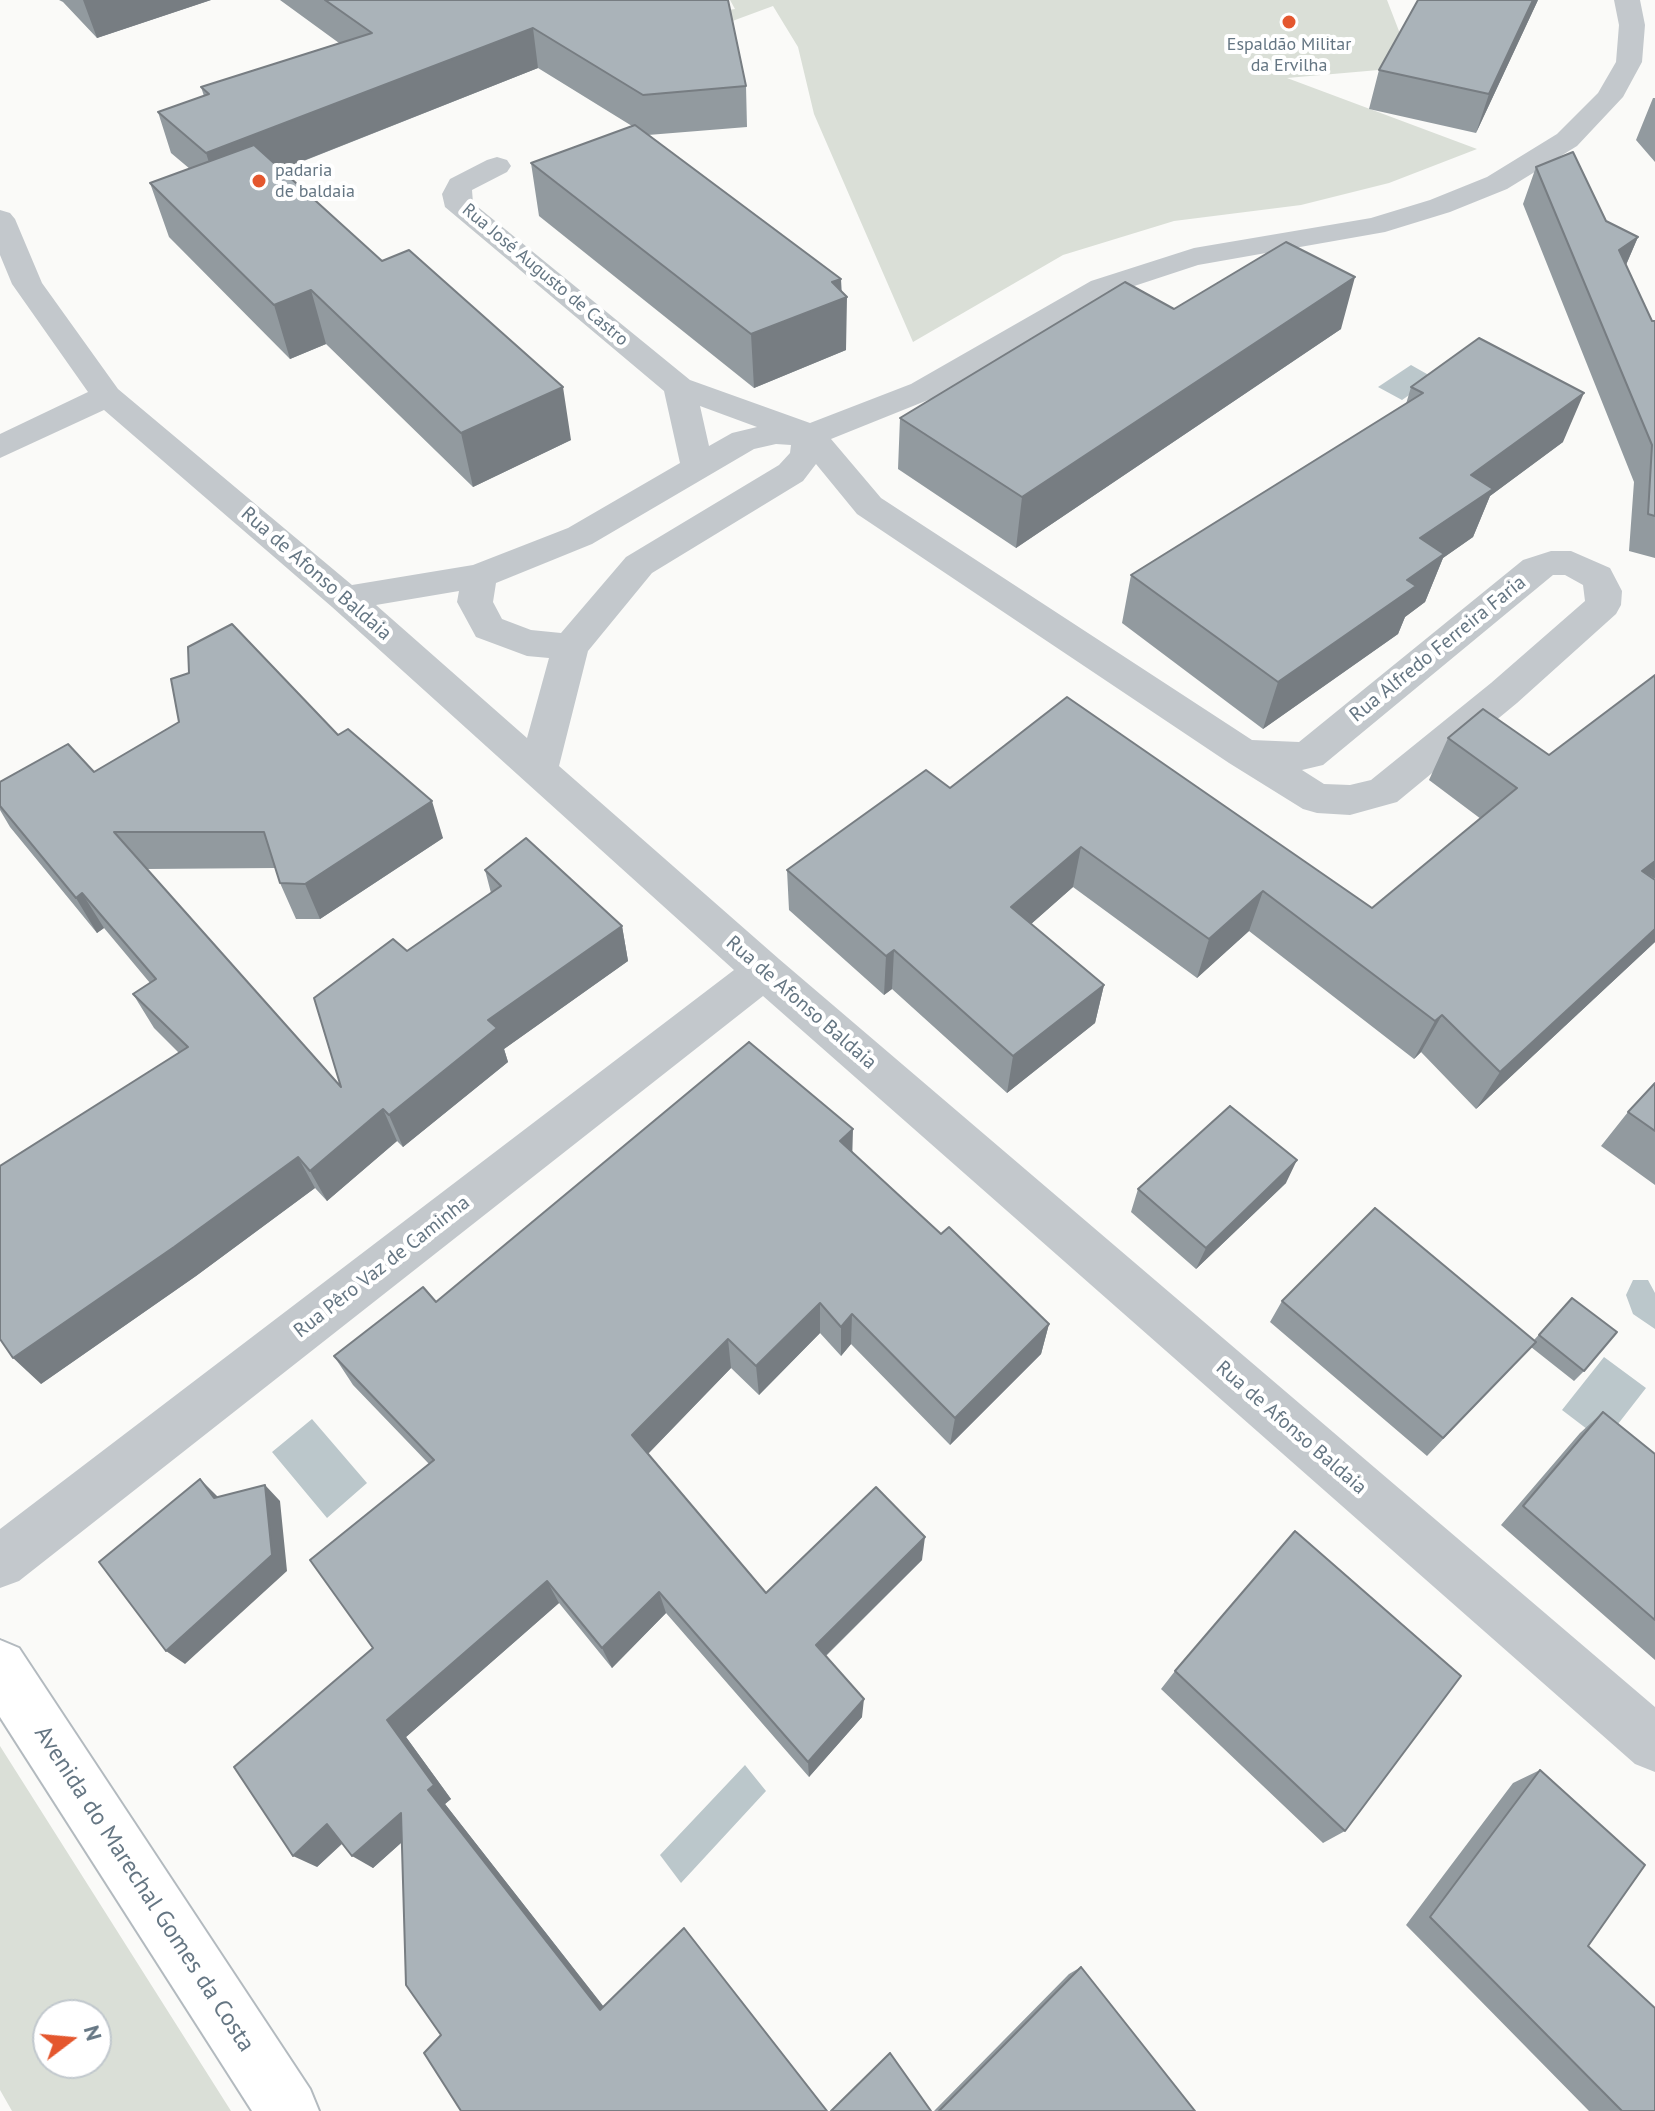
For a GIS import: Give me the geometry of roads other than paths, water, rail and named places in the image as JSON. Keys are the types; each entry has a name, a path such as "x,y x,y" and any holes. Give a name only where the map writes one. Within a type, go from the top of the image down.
{"main road":[{"name":"Avenida do Marechal Gomes da Costa","path":"0,1667 288,2111"}],"street":[{"path":"345,598 479,576 580,536 744,440 776,434 810,435 922,391 1102,287 1194,257 1375,226 1440,206 1497,183 1567,140 1642,65 1627,0"},
{"name":"Rua José Augusto de Castro","path":"497,166 460,185 456,194 460,207 679,387 810,435"},
{"name":"Rua de Afonso Baldaia","path":"0,219 27,284 107,396 345,598 764,971 1655,1744"},
{"path":"679,387 697,466"},
{"path":"0,447 107,396"},
{"path":"539,768 570,647 639,565 791,473 806,455 810,435"},
{"name":"Rua Alfredo Ferreira Faria","path":"810,435 869,506 1243,753 1317,798 1350,800 1383,792 1504,693 1603,605 1604,591 1597,577 1571,563 1551,563 1536,568 1309,755 1286,758 1243,753"},
{"path":"479,576 475,602 489,628 527,643 570,647"},
{"name":"Rua Pêro Vaz de Caminha","path":"0,1562 764,971"}],"place":[{"name":"Espaldão Militar da Ervilha","path":"1289,22"},
{"name":"padaria de baldaia","path":"259,181"}]}
